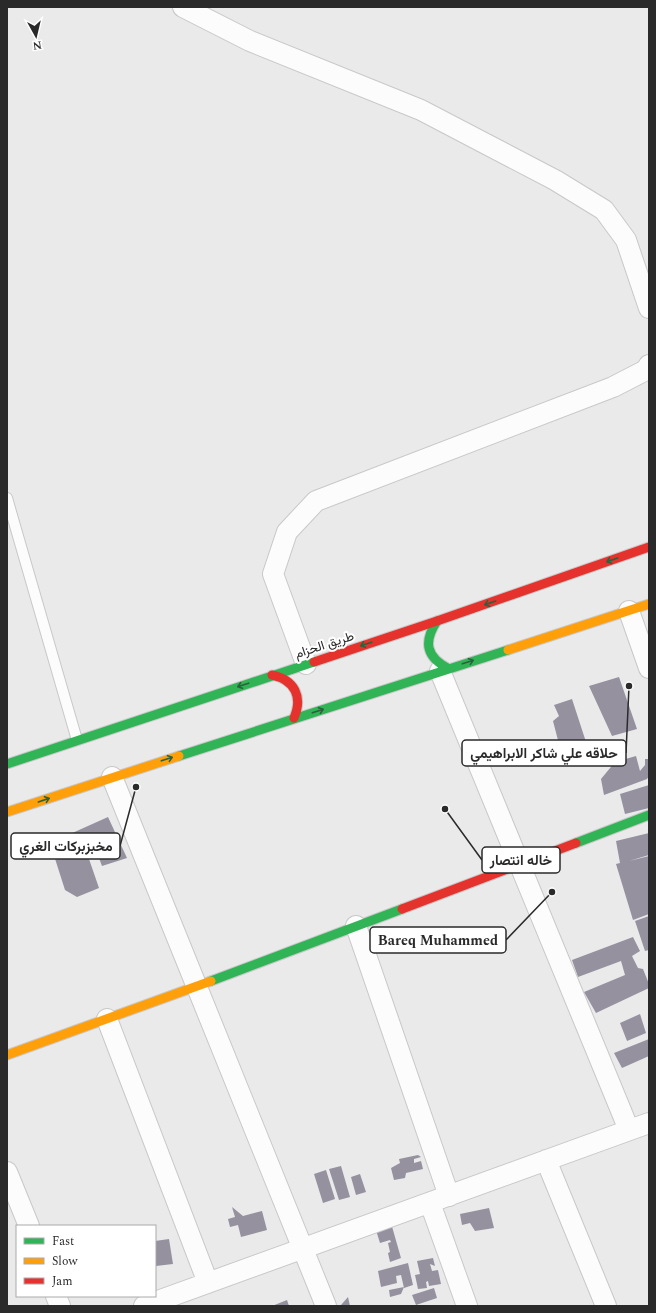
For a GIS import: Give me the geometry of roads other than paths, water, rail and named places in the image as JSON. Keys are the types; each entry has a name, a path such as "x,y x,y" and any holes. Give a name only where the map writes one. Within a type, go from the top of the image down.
{"main road":[{"name":"طريق الحزام","path":"7,764 437,621 649,547"},
{"path":"7,812 649,604"},
{"path":"437,621 429,634 428,649 436,662 444,670"},
{"path":"272,675 286,679 297,690 299,704 294,718"},
{"path":"7,1055 197,987 649,815"}],"street":[{"path":"183,7 250,41 421,110 555,180 604,210 626,240 649,308"},
{"path":"306,664 273,574 287,532 316,501 613,387 646,370 649,365"},
{"path":"629,611 649,668"},
{"path":"444,670 520,864 629,1130"},
{"path":"112,777 326,1306"},
{"path":"356,926 449,1196"},
{"path":"107,1019 208,1283"},
{"path":"144,1306 179,1300 208,1283 649,1123"},
{"path":"546,1160 606,1306"},
{"path":"7,1172 28,1225"},
{"path":"430,1203 467,1306"}],"lane":[{"path":"7,498 77,740"}],"place":[{"name":"حلاقه علي شاكر الابراهيمي","path":"629,686"},
{"name":"مخبزبركات الغري","path":"136,787"},
{"name":"خاله انتصار","path":"445,809"},
{"name":"Bareq Muhammed","path":"552,892"}]}
